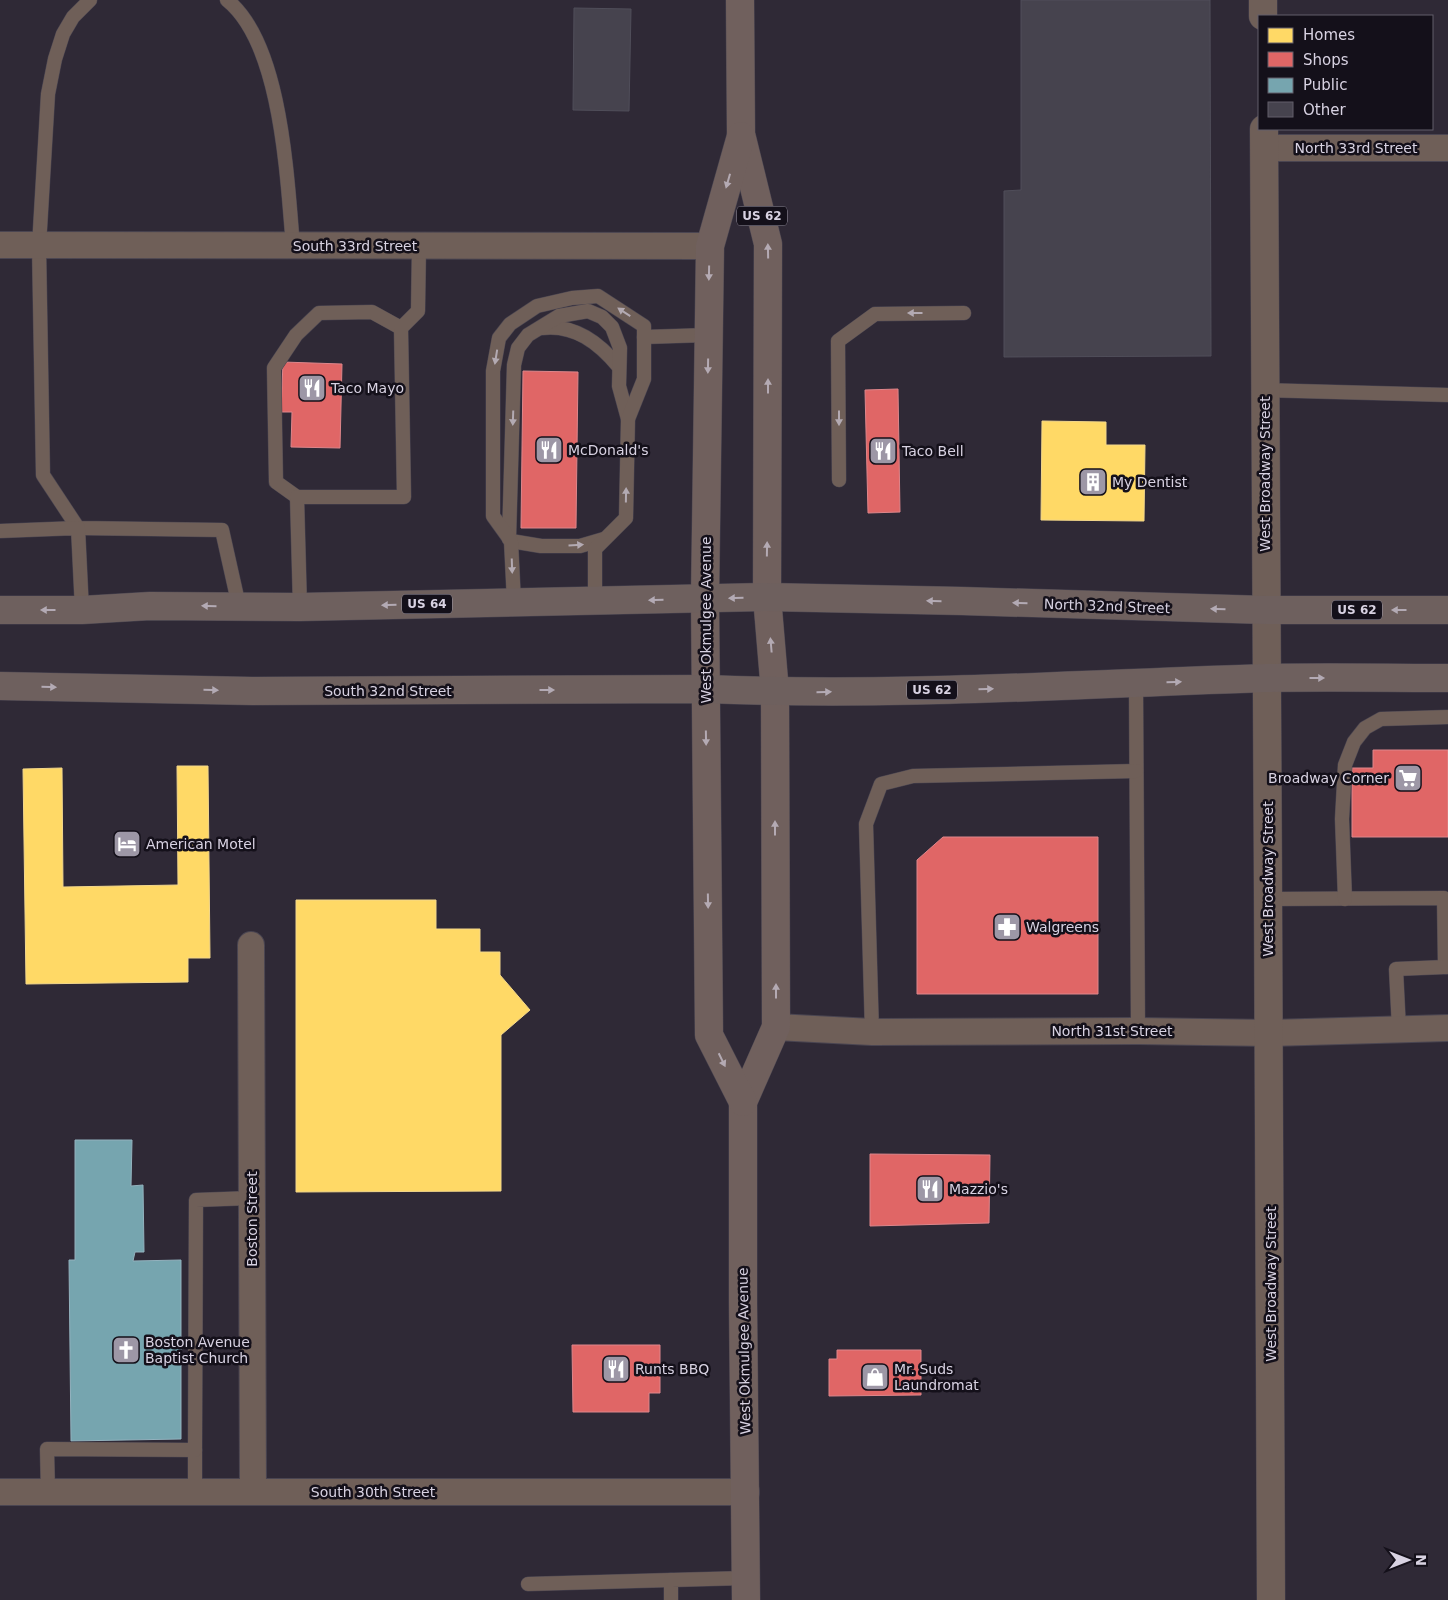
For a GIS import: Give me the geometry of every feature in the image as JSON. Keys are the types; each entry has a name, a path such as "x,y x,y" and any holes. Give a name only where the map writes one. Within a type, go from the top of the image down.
{"highway":[{"name":"US 64","path":"0,610 82,610 150,606 300,607 767,598"},
{"name":"North 32nd Street","path":"767,598 962,601 1266,610 1448,610"},
{"name":"US 62","path":"775,692 1017,689 1268,678 1448,678"},
{"name":"South 32nd Street","path":"0,686 252,691 706,690 775,692"}],"main road":[{"name":"West Okmulgee Avenue","path":"740,0 741,134 768,244 767,598 775,692 776,1027 743,1102 746,1589"},
{"name":"West Okmulgee Avenue","path":"741,134 710,246 705,599 710,1034 743,1102"}],"street":[{"path":"1263,0 1263,15"},
{"name":"North 33rd Street","path":"1264,138 1448,148"},
{"name":"West Broadway Street","path":"1264,138 1268,678 1267,899 1270,1033 1271,1600"},
{"name":"South 33rd Street","path":"0,245 710,246"},
{"name":"Boston Street","path":"251,945 253,1492"},
{"name":"North 31st Street","path":"776,1027 872,1032 1138,1031 1270,1033 1448,1028"},
{"name":"South 30th Street","path":"0,1492 746,1492"}],"lane":[{"path":"82,610 78,528 43,475 39,246 48,94 55,59 72,17 90,0"},
{"path":"227,0 236,8 249,27 264,58 274,89 286,168 293,246"},
{"path":"401,328 372,312 320,313 296,335 274,368 276,482 297,497 404,497 401,328 418,311 419,246"},
{"path":"605,538 580,546 541,546 510,540 493,516 493,371 499,338 510,324 537,306 572,298 598,296 644,326 644,379 628,419"},
{"path":"514,602 510,540 514,364 518,348 528,335 559,316 588,311 602,317 612,327 620,348 619,386 628,419 626,518 595,549 595,601"},
{"path":"839,480 838,341 875,314 964,313"},
{"path":"539,328 553,326 569,328 593,341 607,352 619,367"},
{"path":"644,338 708,335"},
{"path":"1265,390 1448,395"},
{"path":"297,497 300,607"},
{"path":"0,531 78,528 222,530 239,606"},
{"path":"1136,684 1138,1031"},
{"path":"1345,898 1342,819 1345,766 1354,742 1365,728 1381,719 1448,717"},
{"path":"872,1032 866,824 881,784 913,776 1136,771"},
{"path":"1267,899 1444,898 1447,967 1396,969 1399,1029"},
{"path":"196,1491 196,1200 252,1198"},
{"path":"48,1492 47,1448 195,1450"},
{"path":"528,1584 671,1580 746,1589"},
{"path":"671,1580 671,1600"}],"building: Homes":[{"name":"My Dentist","path":"1042,421 1106,422 1106,445 1145,445 1144,521 1041,520"},
{"path":"177,766 208,766 210,958 188,958 188,982 26,984 23,769 62,768 63,887 178,885"},
{"path":"296,900 436,900 436,929 480,929 480,952 500,952 500,975 530,1010 501,1035 501,1191 296,1192"}],"building: Shops":[{"name":"Taco Mayo","path":"283,362 342,364 340,448 291,447 292,412 281,412"},
{"name":"McDonald's","path":"523,371 578,372 576,528 521,528"},
{"name":"Taco Bell","path":"898,389 900,512 868,513 865,390"},
{"path":"1373,750 1448,750 1448,837 1352,837 1352,768 1373,768"},
{"name":"Walgreens","path":"943,837 1098,837 1098,994 917,994 917,860"},
{"name":"Mazzio's","path":"870,1154 990,1155 989,1223 870,1226"},
{"name":"Runts BBQ","path":"572,1345 660,1345 660,1393 649,1393 649,1412 573,1412"},
{"name":"Mr. Suds Laundromat","path":"837,1350 921,1350 921,1395 829,1396 829,1359 837,1359"}],"building: Public":[{"name":"Boston Avenue Baptist Church","path":"75,1140 132,1140 131,1186 143,1185 144,1252 135,1252 133,1261 181,1260 181,1439 71,1441 69,1260 75,1260"}],"building: Other":[{"path":"1021,0 1210,0 1211,356 1004,357 1004,191 1021,190"},
{"path":"574,8 631,9 629,111 573,110"}],"place":[{"name":"Taco Mayo","path":"312,388"},
{"name":"McDonald's","path":"549,450"},
{"name":"Taco Bell","path":"883,451"},
{"name":"My Dentist","path":"1093,482"},
{"name":"Broadway Corner","path":"1408,778"},
{"name":"American Motel","path":"127,844"},
{"name":"Walgreens","path":"1007,927"},
{"name":"Mazzio's","path":"930,1189"},
{"name":"Boston Avenue Baptist Church","path":"126,1350"},
{"name":"Runts BBQ","path":"616,1369"},
{"name":"Mr. Suds Laundromat","path":"875,1377"}]}
